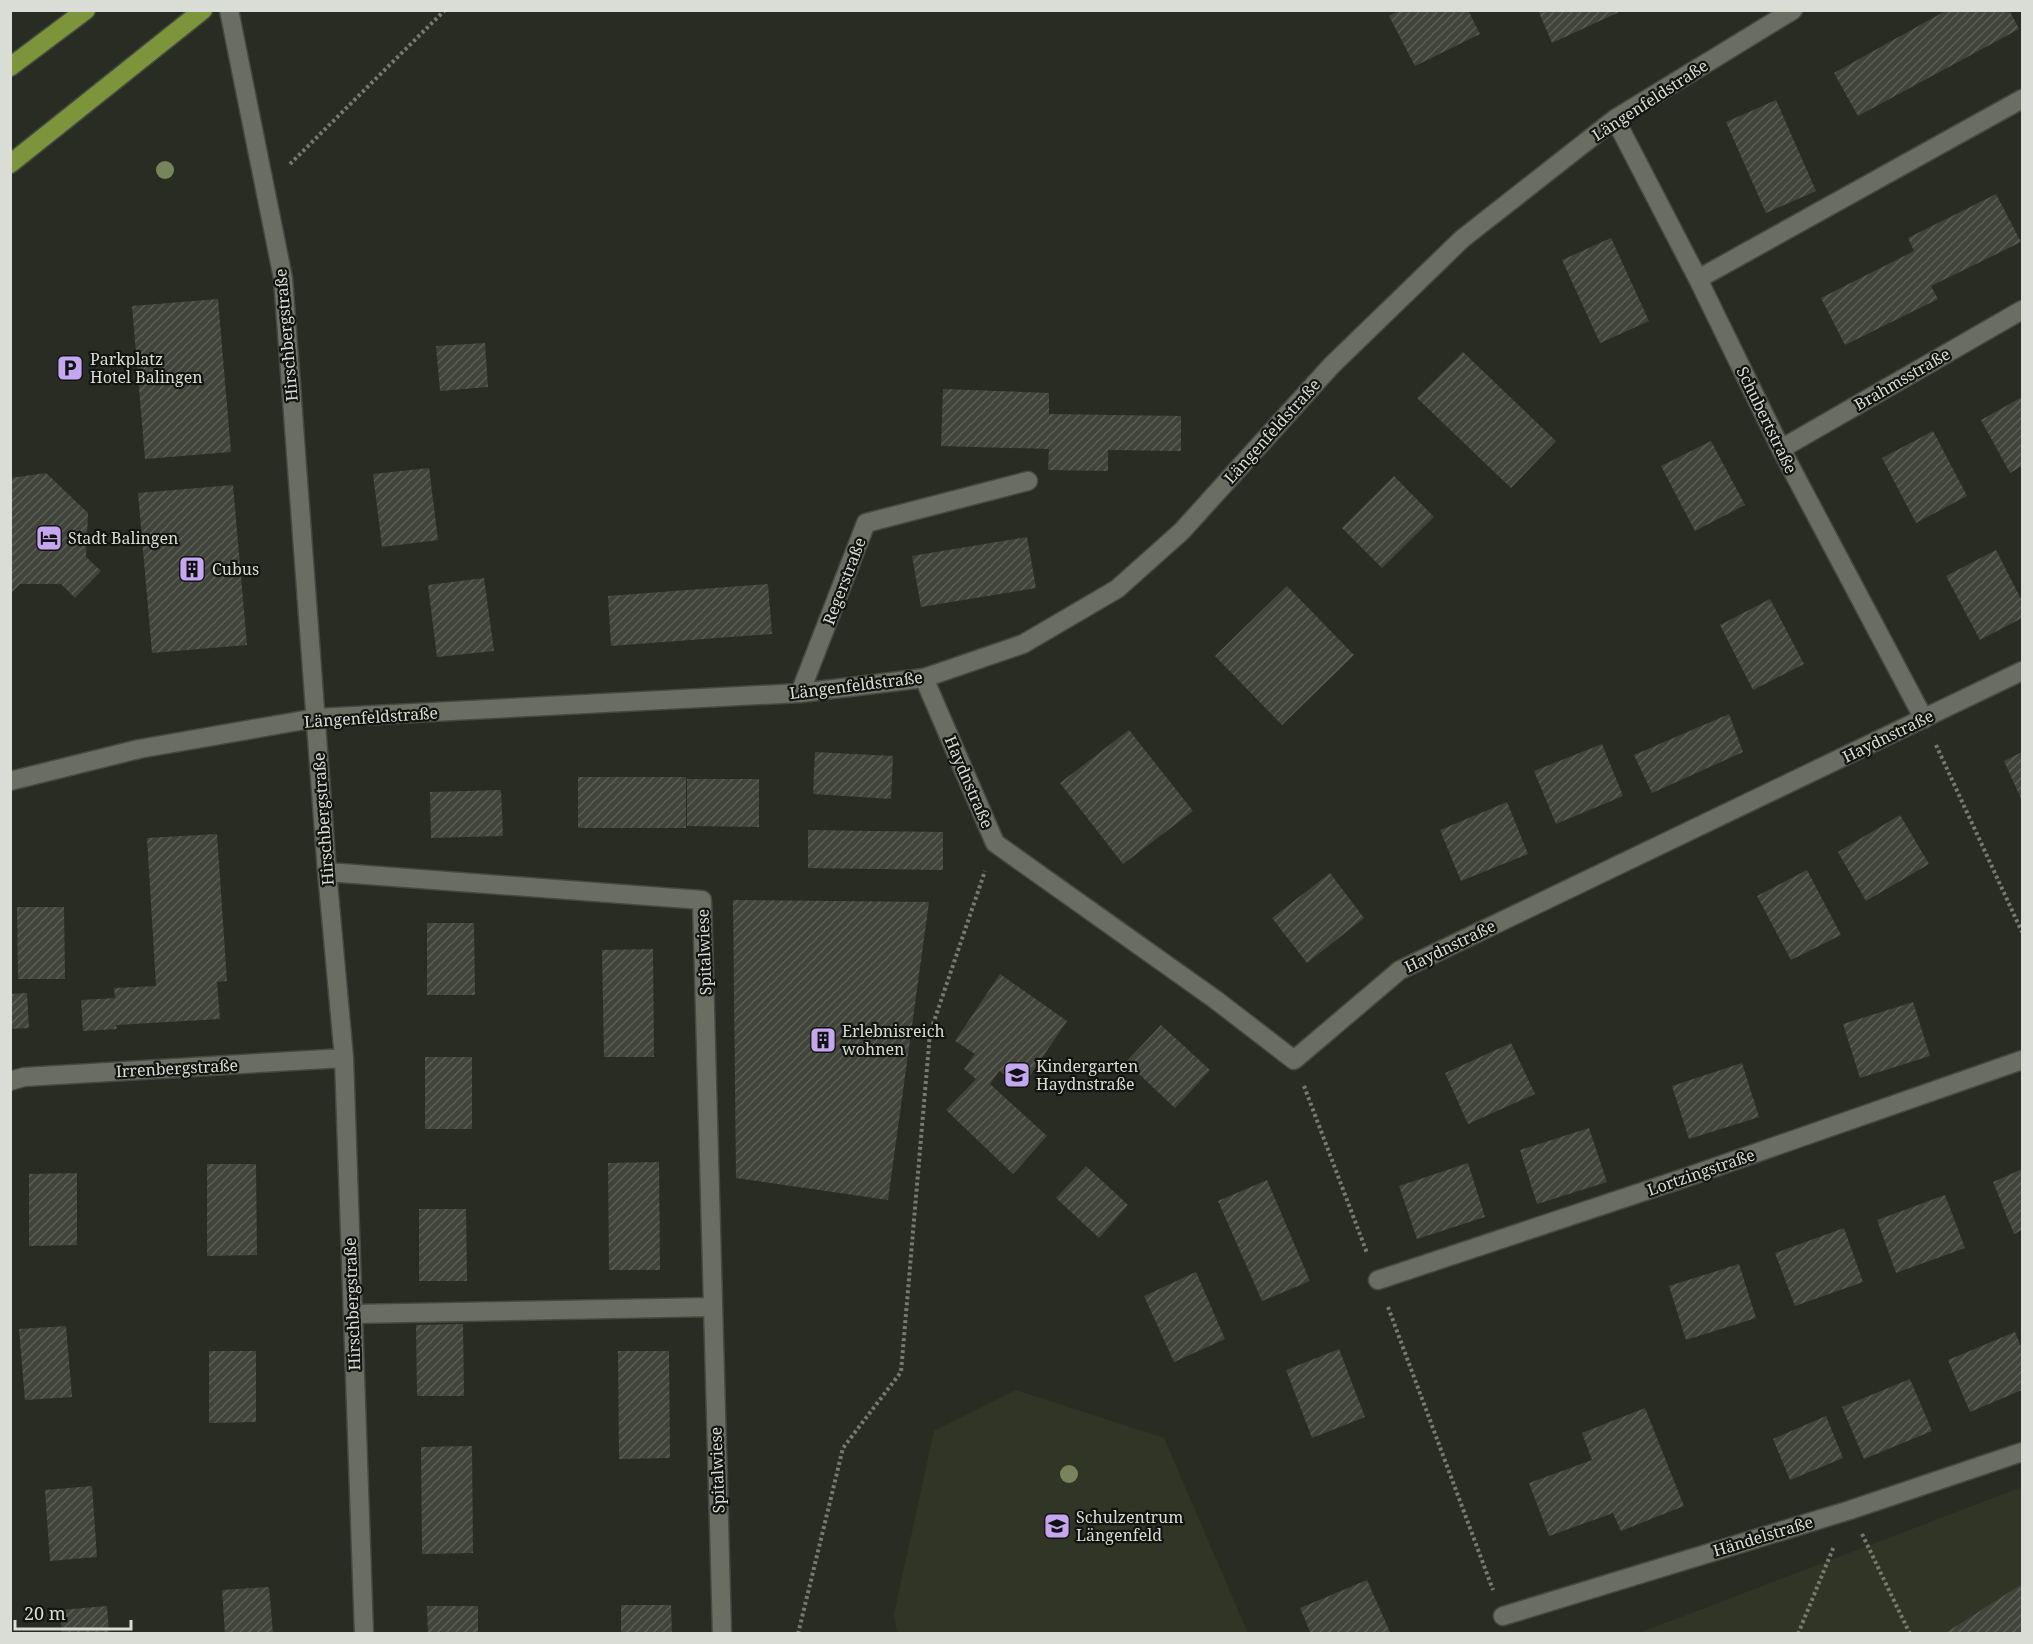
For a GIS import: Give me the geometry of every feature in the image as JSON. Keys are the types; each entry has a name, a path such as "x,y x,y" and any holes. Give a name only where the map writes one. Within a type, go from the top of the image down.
{"highway":[{"path":"10,67 86,10"},
{"path":"10,164 203,10"}],"street":[{"name":"Hirschbergstraße","path":"229,10 283,278 327,872 344,1058 364,1634"},
{"name":"Längenfeldstraße","path":"10,781 139,749 316,718 800,693 924,678 1023,644 1117,589 1182,531 1331,366 1462,239 1615,119 1793,10"},
{"path":"1698,279 2022,99"},
{"name":"Schubertstraße","path":"1615,119 1698,279 1780,449 1924,719"},
{"name":"Brahmsstraße","path":"1780,449 2022,310"},
{"name":"Regerstraße","path":"800,693 866,523 1028,481"},
{"name":"Haydnstraße","path":"924,678 995,843 1216,1000 1294,1060 1400,970 2022,670"},
{"name":"Spitalwiese","path":"327,872 702,900 722,1634"},
{"name":"Irrenbergstraße","path":"10,1081 24,1077 344,1058"},
{"name":"Lortzingstraße","path":"1378,1280 1690,1176 2022,1060"},
{"path":"353,1314 713,1307"},
{"name":"Händelstraße","path":"1503,1616 1850,1510 2022,1452"}],"path":[{"path":"264,189 445,10"},
{"path":"1924,719 2022,932"},
{"path":"798,1634 843,1448 901,1372 930,1033 995,843"},
{"path":"1294,1060 1503,1616"},
{"path":"1798,1634 1850,1510"},
{"path":"1850,1510 1910,1634"}],"shaded area":[{"name":"Schulzentrum Längenfeld","path":"1016,1390 1164,1438 1248,1633 897,1633 894,1614 934,1431"},
{"path":"2022,1487 2022,1633 1639,1633"}],"building":[{"path":"1400,10 1468,10 1480,34 1415,66 1389,16"},
{"path":"1538,10 1618,10 1619,12 1552,43"},
{"path":"1947,10 2009,10 2019,29 1858,116 1834,73"},
{"path":"1776,100 1816,191 1766,213 1726,122"},
{"path":"1996,194 2021,242 1931,286 1938,299 1845,345 1821,298 1914,251 1908,238"},
{"path":"1611,238 1649,321 1600,343 1562,260"},
{"path":"218,299 231,452 145,459 132,306"},
{"path":"485,343 488,387 440,391 436,346"},
{"path":"1463,352 1556,441 1511,488 1417,398"},
{"path":"943,389 1049,393 1049,414 1181,416 1181,451 1108,450 1108,471 1048,470 1049,449 941,446"},
{"path":"2022,397 2022,466 2010,473 1981,420"},
{"path":"1933,431 1967,496 1916,523 1882,458"},
{"path":"1711,441 1745,505 1695,531 1661,466"},
{"path":"429,468 438,540 382,547 373,474"},
{"name":"Stadt Balingen","path":"46,473 88,513 86,557 101,571 75,598 61,584 20,584 10,594 10,478"},
{"path":"1394,476 1434,517 1382,568 1342,528"},
{"name":"Cubus","path":"233,485 247,645 152,653 138,493"},
{"path":"1027,537 1036,588 921,607 912,556"},
{"path":"1996,550 2022,601 2022,618 1980,640 1946,576"},
{"path":"484,578 494,651 437,657 428,585"},
{"path":"768,584 772,634 611,646 608,596"},
{"path":"1287,586 1354,655 1282,725 1215,656"},
{"path":"1770,599 1804,664 1753,690 1720,625"},
{"path":"1729,714 1743,752 1652,793 1634,755"},
{"path":"1129,730 1193,811 1123,864 1060,783"},
{"path":"1602,744 1623,796 1556,824 1534,771"},
{"path":"815,752 893,756 891,799 813,794"},
{"path":"2022,752 2022,801 2004,761"},
{"path":"578,777 686,777 686,828 578,828"},
{"path":"687,779 759,779 759,827 687,826"},
{"path":"501,790 503,836 431,838 430,792"},
{"path":"1507,802 1528,854 1461,881 1440,830"},
{"path":"1900,815 1929,864 1866,901 1838,852"},
{"path":"808,830 943,832 943,870 808,868"},
{"path":"217,834 227,981 217,982 220,1019 116,1025 117,1029 83,1031 81,1000 115,998 114,988 156,986 147,838"},
{"path":"1807,870 1841,935 1791,960 1757,896"},
{"path":"1330,873 1364,918 1307,963 1272,918"},
{"name":"Erlebnisreich wohnen","path":"733,900 929,902 888,1200 736,1178"},
{"path":"17,907 64,907 65,979 18,979"},
{"path":"427,923 474,923 475,995 427,995"},
{"path":"653,949 654,1057 604,1057 602,950"},
{"name":"Kindergarten Haydnstraße","path":"1000,974 1067,1021 1022,1087 999,1071 990,1084 1047,1136 1013,1174 946,1110 976,1079 964,1069 975,1054 955,1041"},
{"path":"27,993 29,1028 10,1029 10,994"},
{"path":"1913,1002 1930,1056 1860,1078 1843,1024"},
{"path":"1161,1025 1210,1070 1175,1108 1126,1062"},
{"path":"1511,1043 1535,1094 1468,1124 1445,1073"},
{"path":"425,1057 472,1057 472,1129 425,1129"},
{"path":"1742,1063 1759,1117 1689,1139 1672,1086"},
{"path":"1589,1128 1607,1182 1537,1204 1520,1150"},
{"path":"659,1162 660,1270 609,1270 608,1163"},
{"path":"1468,1163 1485,1217 1417,1239 1399,1186"},
{"path":"207,1164 256,1164 257,1255 207,1256"},
{"path":"1086,1166 1128,1205 1099,1238 1056,1198"},
{"path":"2022,1169 2022,1230 2014,1234 1993,1182"},
{"path":"77,1173 77,1245 29,1246 29,1174"},
{"path":"1267,1180 1310,1281 1262,1301 1218,1201"},
{"path":"1945,1195 1965,1248 1896,1273 1877,1220"},
{"path":"419,1209 466,1209 467,1281 419,1281"},
{"path":"1844,1228 1863,1282 1795,1306 1775,1253"},
{"path":"1739,1264 1756,1318 1686,1340 1669,1286"},
{"path":"1196,1272 1225,1339 1174,1362 1144,1296"},
{"path":"463,1324 464,1396 417,1396 416,1325"},
{"path":"66,1326 72,1397 25,1400 19,1329"},
{"path":"2015,1332 2022,1349 2022,1390 1970,1412 1948,1360"},
{"path":"1339,1349 1365,1417 1312,1438 1286,1370"},
{"path":"209,1351 256,1351 256,1422 209,1423"},
{"path":"618,1351 669,1351 670,1458 619,1459"},
{"path":"1910,1379 1932,1431 1864,1459 1842,1407"},
{"path":"1645,1408 1684,1506 1621,1531 1613,1513 1549,1536 1529,1483 1592,1460 1582,1433"},
{"path":"1826,1416 1843,1458 1790,1480 1773,1439"},
{"path":"472,1446 473,1553 422,1554 421,1447"},
{"path":"92,1486 97,1557 50,1561 45,1490"},
{"path":"1367,1580 1390,1632 1311,1634 1300,1608"},
{"path":"2022,1584 2022,1634 1944,1634"},
{"path":"269,1587 273,1634 225,1634 222,1590"},
{"path":"621,1605 671,1605 672,1634 621,1634"},
{"path":"107,1606 109,1634 62,1634 60,1610"},
{"path":"427,1606 478,1606 478,1634 428,1634"}],"place":[{"name":"Parkplatz Hotel Balingen","path":"70,368"},
{"name":"Stadt Balingen","path":"49,538"},
{"name":"Cubus","path":"192,569"},
{"name":"Erlebnisreich wohnen","path":"823,1040"},
{"name":"Kindergarten Haydnstraße","path":"1017,1075"},
{"name":"Schulzentrum Längenfeld","path":"1057,1526"}]}
